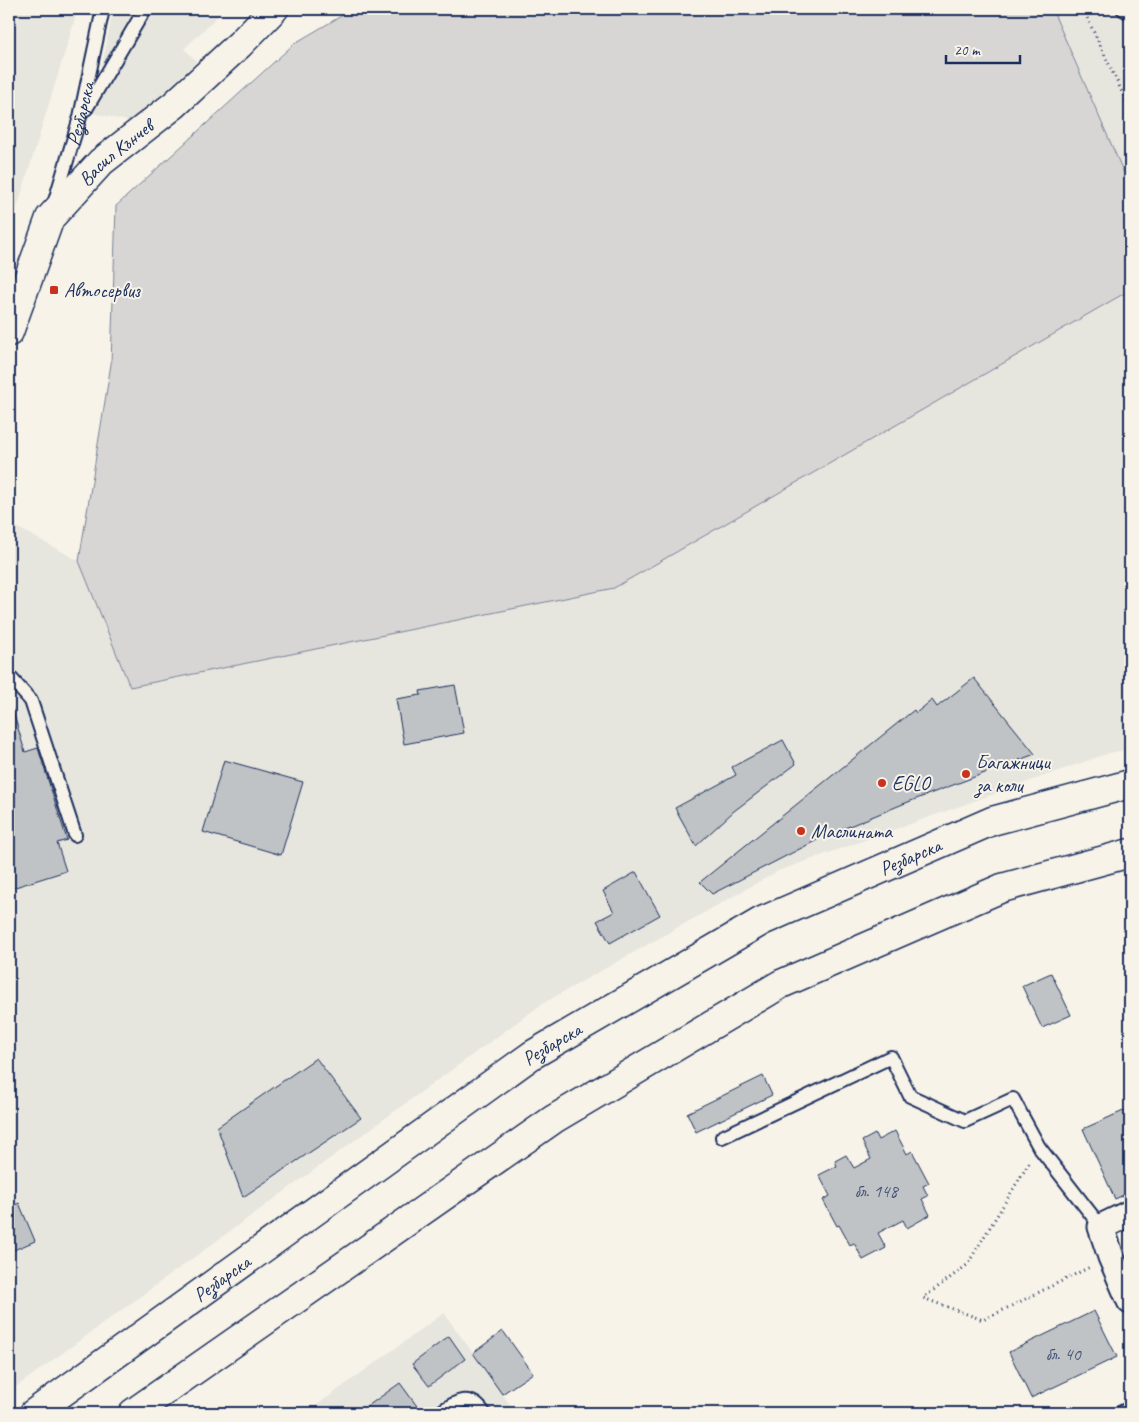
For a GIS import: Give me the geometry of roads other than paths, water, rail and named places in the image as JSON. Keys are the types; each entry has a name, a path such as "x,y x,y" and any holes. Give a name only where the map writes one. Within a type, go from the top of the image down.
{"street":[{"name":"Васил Кънчев","path":"9,332 50,218 101,162 174,105 240,44 274,9"},
{"name":"Резбарска","path":"34,1413 532,1054 762,921 992,821 1130,784"},
{"path":"133,1413 554,1120 781,984 1002,888 1130,852"},
{"path":"1128,1289 1110,1257 1101,1227 1130,1213"}],"lane":[{"name":"Резбарска","path":"50,218 80,117 104,9"},
{"path":"80,117 145,9"},
{"path":"1123,9 1130,13"},
{"path":"9,676 31,701 75,835"},
{"path":"722,1137 891,1057 910,1096 965,1121 1013,1099 1039,1147 1101,1227"},
{"path":"439,1413 456,1402 468,1401 479,1406 484,1413"},
{"path":"1120,1413 1130,1408"}],"place":[{"name":"Автосервиз","path":"54,290"},
{"name":"Багажници за коли","path":"966,774"},
{"name":"EGLO","path":"882,783"},
{"name":"Маслината","path":"801,831"}]}
